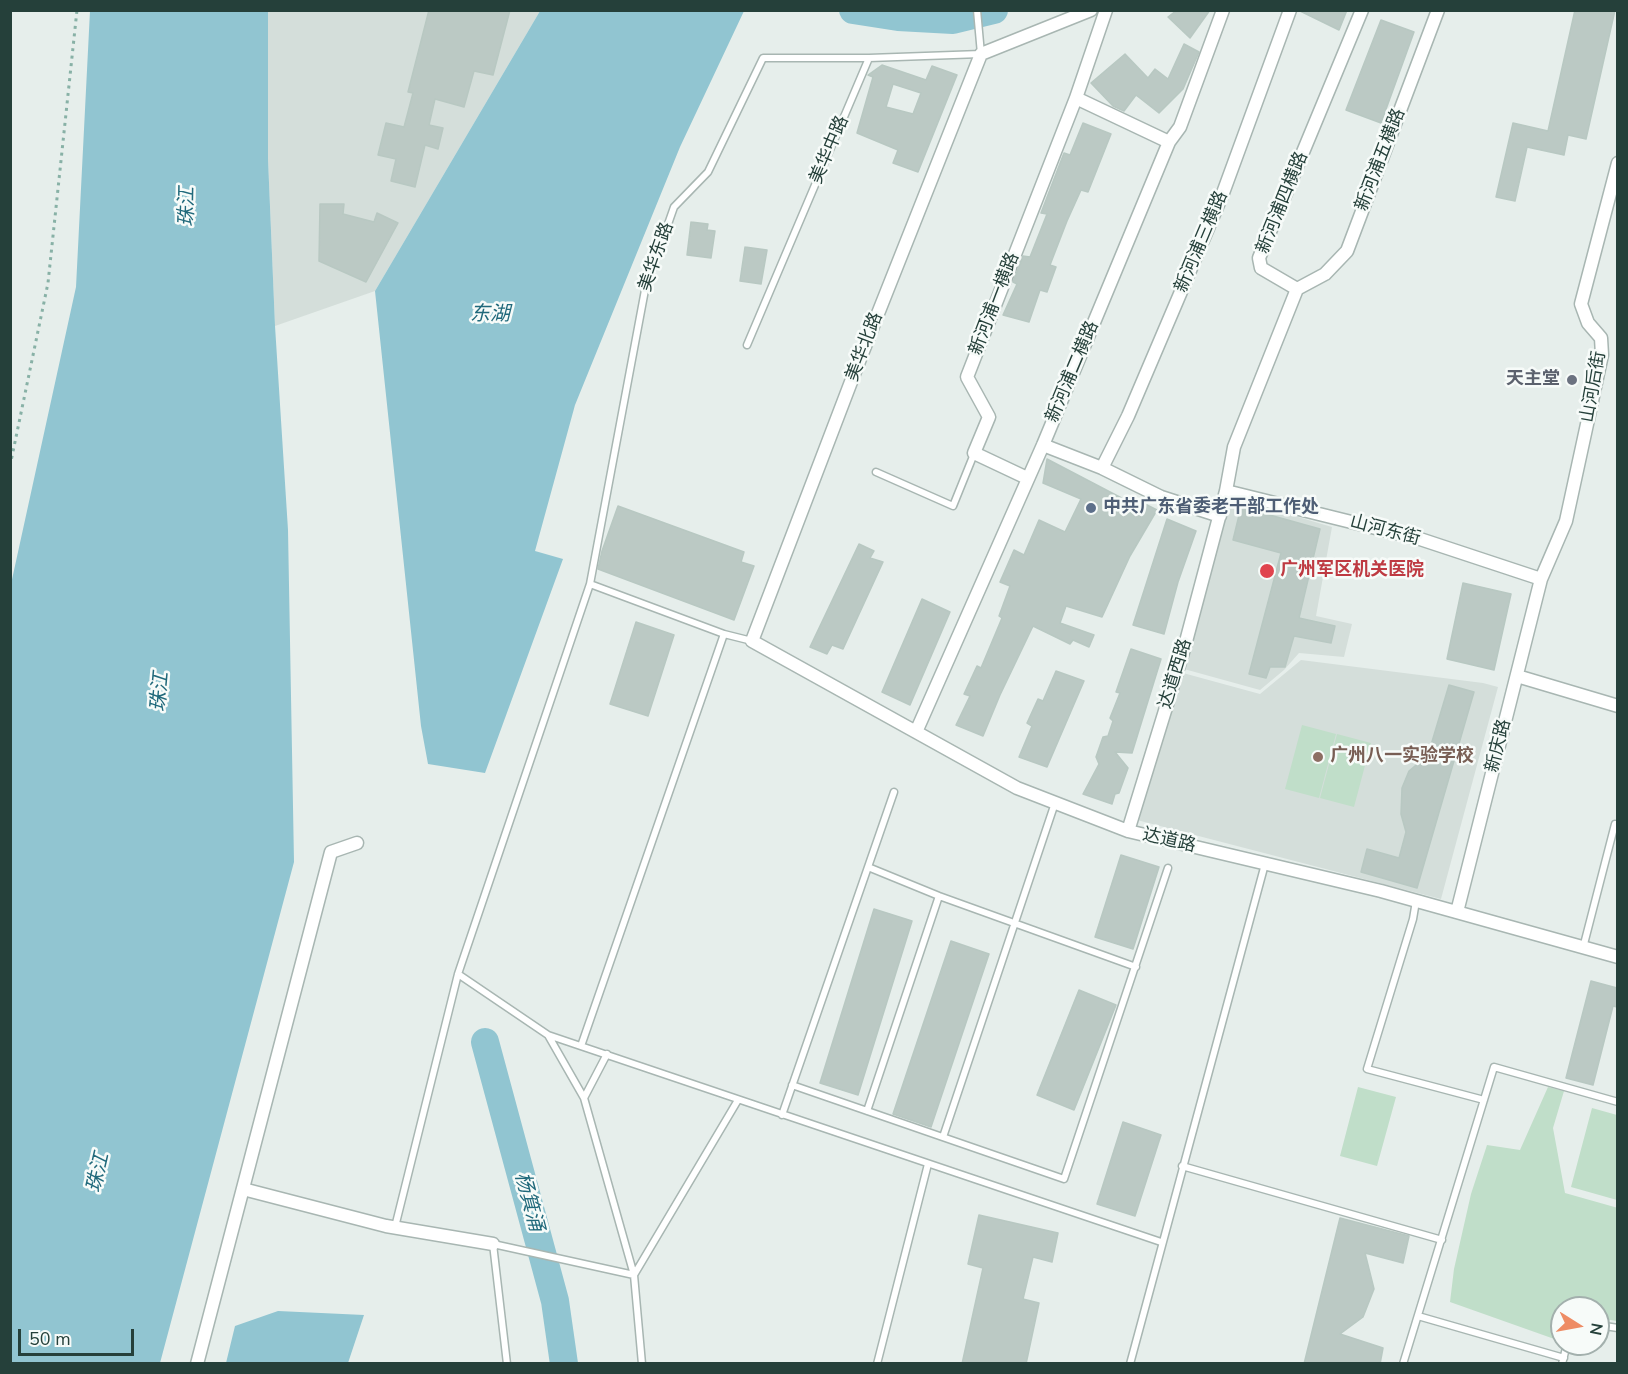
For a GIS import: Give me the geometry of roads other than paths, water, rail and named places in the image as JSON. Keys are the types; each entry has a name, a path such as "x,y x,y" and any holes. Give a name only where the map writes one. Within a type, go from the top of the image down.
{"street":[{"path":"981,54 1091,10"},
{"path":"1106,10 1076,98 1169,142"},
{"name":"新河浦二横路","path":"916,732 1043,445 1169,142 1180,127 1223,10"},
{"name":"新河浦三横路","path":"1102,468 1128,416 1223,193 1290,10"},
{"name":"新河浦四横路","path":"1297,289 1261,268 1259,258 1362,10"},
{"name":"新河浦五横路","path":"1297,289 1325,274 1347,251 1438,10"},
{"name":"美华北路","path":"752,641 854,374 981,54"},
{"name":"新河浦一横路","path":"974,453 989,417 967,376 1076,98"},
{"name":"山河后街","path":"1542,579 1566,521 1602,356 1601,338 1588,322 1581,304 1617,163"},
{"path":"1043,445 1102,468 1161,497 1220,516 1234,447 1297,289"},
{"path":"974,453 1027,478"},
{"name":"山河东街","path":"1226,491 1420,539 1542,579"},
{"name":"达道西路","path":"1128,831 1180,661 1220,516"},
{"name":"新庆路","path":"1457,912 1542,579"},
{"name":"达道路","path":"752,641 1017,788 1128,831 1416,900 1617,957"},
{"path":"1517,676 1617,706"},
{"path":"197,1364 331,852 357,843"},
{"path":"243,1189 394,1227 494,1244"}],"lane":[{"path":"869,58 981,54 977,10"},
{"name":"美华东路","path":"590,584 645,290 674,207 708,172 763,58 869,58"},
{"name":"美华中路","path":"747,345 869,58"},
{"path":"876,472 953,506 974,453"},
{"path":"394,1227 458,974 590,584 724,634 752,641"},
{"path":"581,1046 724,634"},
{"path":"782,1115 894,792"},
{"path":"943,1137 1056,803"},
{"path":"1583,948 1615,824"},
{"path":"1130,1364 1161,1242 1265,864"},
{"path":"868,867 939,896 1136,968"},
{"path":"792,1085 1064,1179 1168,868"},
{"path":"867,1111 939,896"},
{"path":"1416,900 1413,919 1367,1069 1484,1100"},
{"path":"458,974 548,1035 1161,1242"},
{"path":"548,1035 584,1098 634,1275 642,1364"},
{"path":"584,1098 607,1054"},
{"path":"1403,1364 1494,1067 1617,1102"},
{"path":"634,1275 738,1100"},
{"path":"877,1364 928,1164"},
{"path":"1182,1166 1442,1240"},
{"path":"507,1364 494,1244 634,1275"},
{"path":"1418,1316 1563,1361"}],"water":[{"name":"珠江","path":"90,11 268,11 268,159 275,326 288,530 294,862 160,1363 11,1363 11,584 76,287"},
{"name":"东湖","path":"540,11 744,11 680,147 575,405 535,551 563,559 485,773 428,764 421,726 375,291"},
{"path":"278,1311 364,1315 348,1363 226,1363 235,1326"}],"waterway":[{"path":"853,10 898,17 953,20 994,10"},
{"name":"杨箕涌","path":"485,1042 555,1301 564,1364"}],"place":[{"name":"天主堂","path":"1572,380"},
{"name":"中共广东省委老干部工作处","path":"1091,508"},
{"name":"广州军区机关医院","path":"1267,571"},
{"name":"广州八一实验学校","path":"1318,757"}]}
